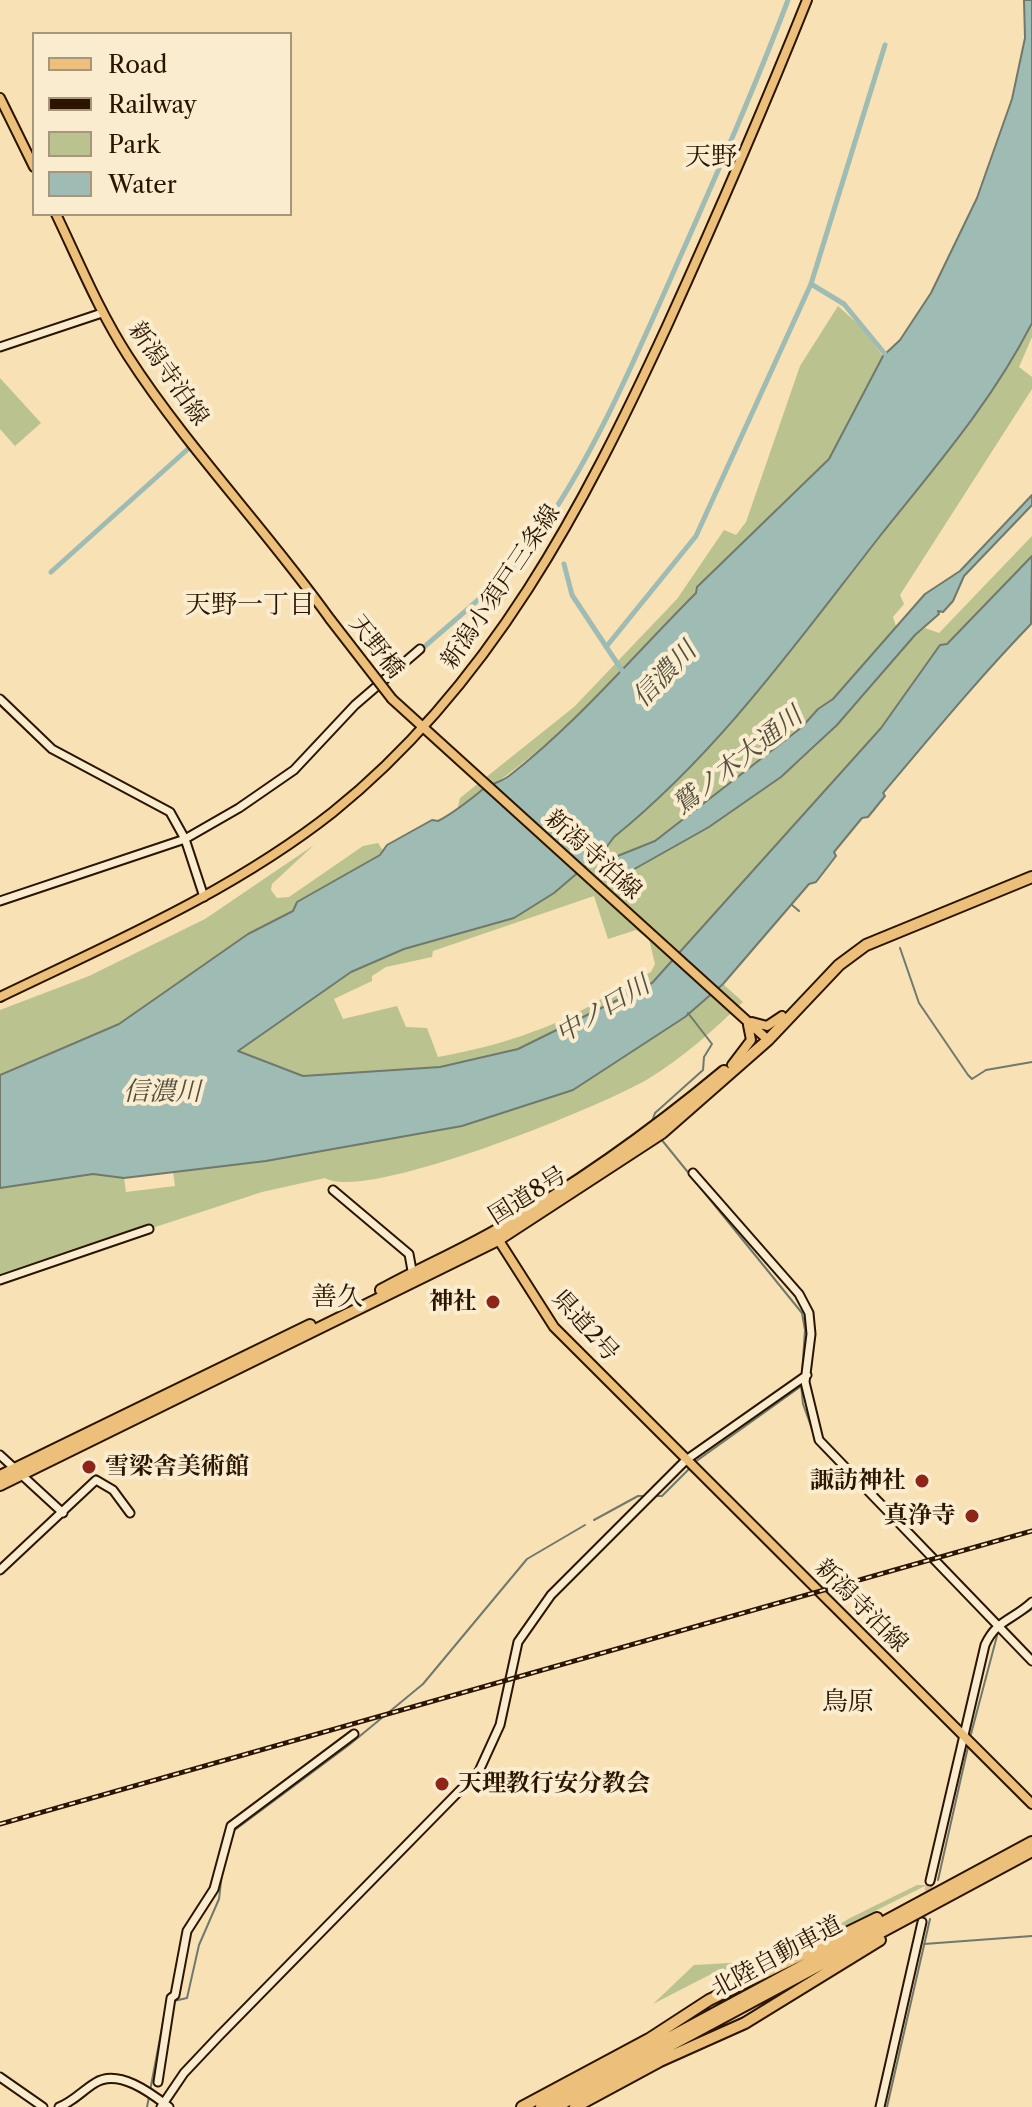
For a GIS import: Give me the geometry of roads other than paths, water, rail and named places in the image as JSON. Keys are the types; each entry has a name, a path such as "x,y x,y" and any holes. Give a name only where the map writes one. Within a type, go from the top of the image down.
{"highway":[{"name":"国道8号","path":"496,1236 657,1126 766,1038 832,961 860,941 1032,875"},
{"name":"国道8号","path":"0,1485 19,1471 496,1236 662,1133 766,1038 839,965 866,945 1032,875"},
{"name":"国道8号","path":"0,1474 43,1464 413,1277"},
{"name":"北陸自動車道","path":"541,2107 1032,1842"},
{"name":"北陸自動車道","path":"556,2107 1032,1851"},
{"path":"522,2107 649,2039 727,1991 1013,1852"},
{"path":"575,2107 660,2061 708,2043 745,2023 949,1896"}],"main road":[{"name":"新潟小須戸三条線","path":"0,997 204,897 332,813 422,728 477,664 531,586 620,429 741,163 807,0"},
{"path":"0,98 32,163"},
{"name":"新潟寺泊線","path":"57,216 102,313 158,400 287,560 330,619"},
{"name":"天野橋","path":"330,619 392,699"},
{"name":"新潟寺泊線","path":"392,699 766,1038"},
{"path":"744,1018 764,1026 782,1016"},
{"path":"732,1065 751,1040 751,1030 744,1018"},
{"name":"県道2号","path":"496,1236 554,1327 663,1436"},
{"name":"新潟寺泊線","path":"663,1436 1032,1804"}],"street":[{"path":"0,347 102,313"},
{"path":"0,901 185,839 294,770 355,705 420,649"},
{"path":"0,699 52,749 170,812 185,839 204,897"},
{"path":"693,1173 799,1294 809,1313 806,1392 824,1447 1032,1661"},
{"path":"333,1190 409,1254 413,1277"},
{"path":"0,1280 149,1229"},
{"path":"59,2107 101,2079 112,2078 139,2087 164,2106 184,2073 479,1771 500,1725 518,1642 531,1620 686,1460 807,1375"},
{"path":"0,1456 63,1513"},
{"path":"0,1456 0,1474"},
{"path":"37,1488 35,1475 43,1464"},
{"path":"0,1570 96,1480 113,1490 130,1513"},
{"path":"930,1881 985,1645 997,1624 1019,1614 1032,1602"},
{"path":"158,2082 171,1998 175,1995 187,1931 214,1889 231,1826 354,1734"},
{"path":"880,2107 922,1922"},
{"path":"0,2077 43,2107"}],"water":[{"name":"信濃川","path":"1024,0 1032,0 1032,323 999,380 942,459 755,694 688,769 614,837 605,849 610,859 655,841 802,727 818,709 833,699 925,594 960,571 1032,495 1032,505 964,576 953,601 943,612 938,611 939,614 915,635 837,725 781,777 709,827 622,876 595,858 554,893 514,918 404,949 351,972 238,1051 303,1076 440,1067 518,1049 652,983 881,728 940,645 947,644 1032,556 1031,624 883,793 885,796 868,817 862,818 834,852 836,856 816,882 809,884 723,984 685,1017 573,1090 462,1126 266,1161 124,1178 93,1174 0,1188 0,1075 119,1024 248,934 293,911 297,902 380,855 387,845 432,820 444,818 485,788 509,776 582,710 696,593 697,587 829,459 883,356 900,340 931,293 977,198 1012,99 1025,38"}],"waterway":[{"path":"423,648 511,568 536,538 575,477 655,313 731,141 788,0"},
{"path":"885,45 811,284 844,304 885,354"},
{"path":"606,647 696,536 811,284"},
{"path":"51,572 189,448"},
{"path":"564,564 572,595 623,672"},
{"path":"792,905 799,911"},
{"path":"900,948 919,1003 972,1079 986,1070 1032,1062"},
{"path":"651,1124 655,1113 703,1070 704,1057 712,1044 688,1013"},
{"path":"661,1139 802,1313 805,1330 802,1374"},
{"path":"801,1385 803,1404 816,1440"},
{"path":"695,1462 800,1387"},
{"path":"820,1445 856,1484"},
{"path":"653,1496 662,1496 691,1467"},
{"path":"594,1520 638,1496 647,1496"},
{"path":"886,1514 998,1632"},
{"path":"232,1832 349,1745 423,1684 527,1559 585,1525"},
{"path":"1003,1628 1032,1609"},
{"path":"971,1734 998,1632"},
{"path":"938,1880 968,1747"},
{"path":"174,2001 187,1998 199,1945 219,1899 222,1873"},
{"path":"887,2107 930,1919"},
{"path":"924,1944 1032,1936"},
{"path":"150,2091 167,2001"},
{"path":"147,2107 149,2097"}],"tunnel":[{"path":"922,1922 930,1881"}],"railway":[{"path":"0,1824 1032,1531"}],"place":[{"name":"神社","path":"493,1302"},
{"name":"雪梁舎美術館","path":"89,1467"},
{"name":"諏訪神社","path":"922,1481"},
{"name":"真浄寺","path":"972,1516"},
{"name":"天理教行安分教会","path":"442,1784"}],"district":[{"name":"天野","path":"711,157"},
{"name":"天野一丁目","path":"250,605"},
{"name":"善久","path":"337,1297"},
{"name":"鳥原","path":"848,1702"}],"water label":[{"name":"鷲ノ木大通川","path":"738,761"},
{"name":"中ノ口川","path":"603,1010"}]}
